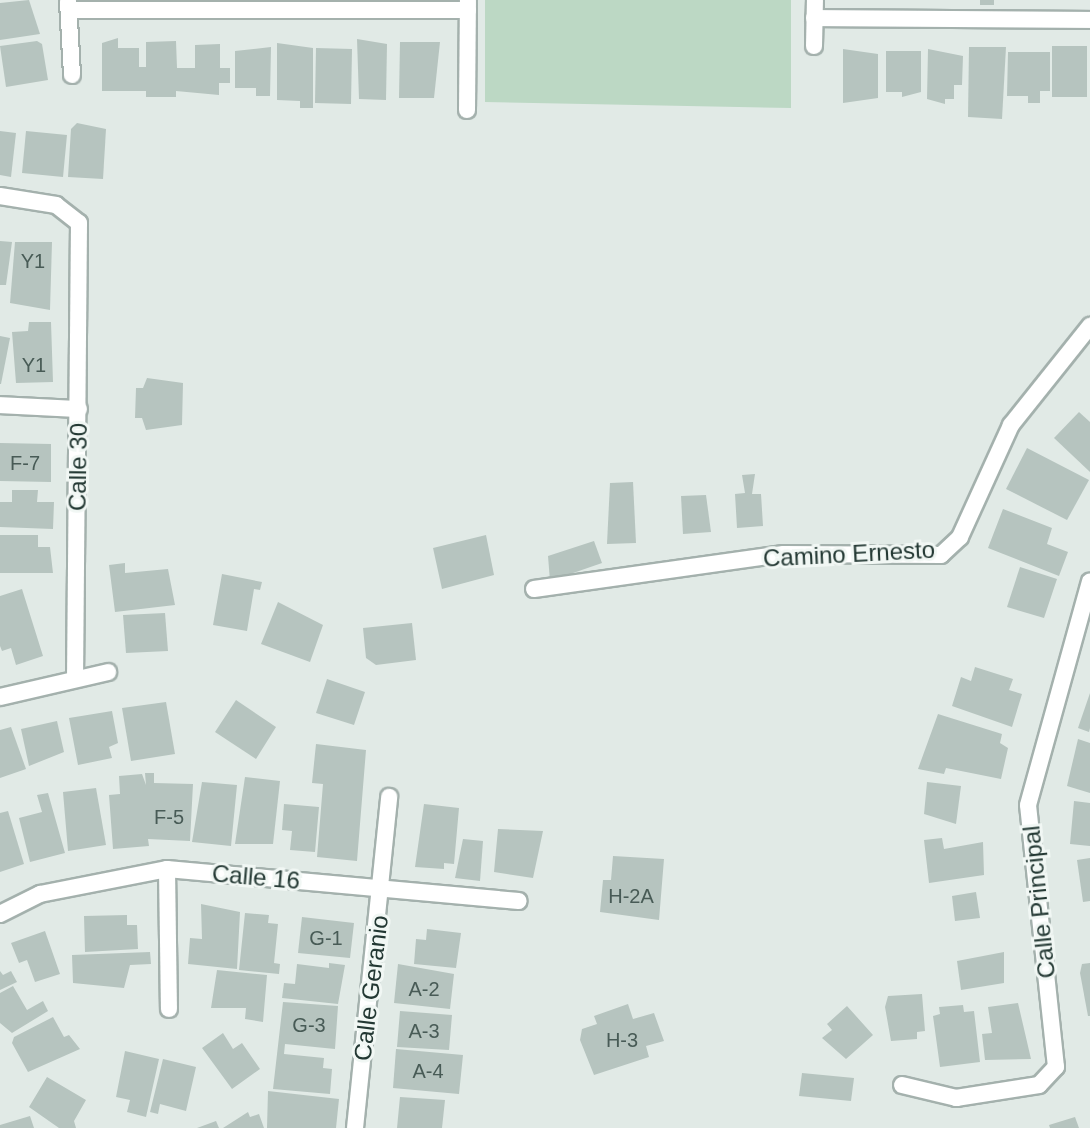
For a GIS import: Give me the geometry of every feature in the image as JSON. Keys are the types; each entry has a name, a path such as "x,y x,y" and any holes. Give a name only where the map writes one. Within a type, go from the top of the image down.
{"street":[{"path":"814,46 815,0"},
{"path":"72,75 70,5 468,5 467,110"},
{"path":"814,18 1090,20"},
{"name":"Calle 30","path":"0,196 56,205 79,223 75,677"},
{"name":"Camino Ernesto","path":"534,589 784,554 941,555 960,537 1011,425 1090,326"},
{"path":"0,405 79,409"},
{"name":"Calle Principal","path":"902,1085 956,1098 1039,1085 1056,1067 1028,805 1090,581"},
{"path":"0,697 75,677 108,672"},
{"name":"Calle Geranio","path":"355,1128 382,889 389,797"},
{"path":"167,869 169,1009"},
{"name":"Calle 16","path":"0,914 40,894 167,869 519,901"}],"green space":[{"path":"485,0 791,0 791,108 485,102"}],"building":[{"path":"29,0 40,34 0,40 0,3"},
{"path":"980,0 994,0 994,5 980,5"},
{"path":"118,38 118,48 139,48 139,67 146,67 146,42 176,41 177,68 195,68 195,45 220,44 220,68 230,68 230,83 219,83 219,95 176,91 176,97 146,97 146,91 102,91 102,43"},
{"path":"357,39 387,44 386,100 359,99"},
{"path":"37,41 42,44 48,80 6,87 0,46"},
{"path":"400,42 440,42 434,98 399,98"},
{"path":"277,43 313,48 313,108 300,108 300,101 277,100"},
{"path":"1052,46 1087,46 1087,97 1052,97"},
{"path":"271,47 270,96 256,96 256,88 235,88 235,51"},
{"path":"969,47 1006,47 1002,119 968,117"},
{"path":"316,48 352,49 351,104 315,103"},
{"path":"843,49 878,54 878,98 843,103"},
{"path":"928,49 963,56 962,85 954,85 954,99 945,99 945,104 927,99"},
{"path":"886,51 921,51 921,92 902,97 902,92 886,92"},
{"path":"1008,52 1050,52 1050,91 1040,91 1040,103 1028,103 1028,96 1007,96"},
{"path":"77,123 106,129 103,179 68,177 71,129"},
{"path":"0,131 16,133 11,177 0,175"},
{"path":"26,131 67,135 63,177 22,173"},
{"path":"0,241 12,242 6,285 0,285"},
{"path":"15,242 52,242 50,310 10,303"},
{"path":"29,322 51,322 53,382 16,383 12,332 28,331"},
{"path":"0,336 10,338 1,384 0,384"},
{"path":"147,378 183,383 182,425 146,430 142,418 135,418 136,388 143,388"},
{"path":"1079,412 1090,422 1090,472 1054,438"},
{"path":"0,443 51,444 51,482 0,481"},
{"path":"1027,448 1089,480 1067,520 1006,489"},
{"path":"755,474 752,494 761,494 763,526 737,528 735,494 745,493 742,475"},
{"path":"633,482 636,543 607,544 610,483"},
{"path":"12,490 38,490 37,502 54,502 53,529 0,527 0,502 12,502"},
{"path":"706,495 711,532 683,534 681,496"},
{"path":"1003,509 1052,528 1047,544 1068,552 1059,576 988,548"},
{"path":"0,535 38,535 38,547 50,547 53,573 0,573"},
{"path":"486,535 494,575 442,589 433,548"},
{"path":"594,541 602,563 550,581 548,556"},
{"path":"125,563 125,573 168,569 175,605 115,612 109,565"},
{"path":"1020,567 1057,579 1044,618 1007,607"},
{"path":"222,574 262,582 260,590 254,589 247,631 213,625"},
{"path":"22,589 43,656 16,665 11,648 2,651 0,646 0,596"},
{"path":"278,602 323,625 310,662 261,644"},
{"path":"165,613 168,651 126,653 123,615"},
{"path":"412,623 416,660 376,665 366,658 363,628"},
{"path":"975,667 1013,679 1009,690 1022,694 1012,727 952,706 961,677 971,681"},
{"path":"327,679 365,692 354,725 316,713"},
{"path":"1090,693 1090,728 1089,732 1078,728"},
{"path":"236,700 276,727 256,759 215,732"},
{"path":"166,702 175,754 131,761 122,708"},
{"path":"112,711 118,743 109,747 112,758 78,765 69,718"},
{"path":"938,714 1002,734 1000,743 1008,748 1001,779 946,768 944,774 918,769"},
{"path":"57,721 64,752 29,766 21,729"},
{"path":"11,727 26,769 0,778 0,730"},
{"path":"1078,739 1090,743 1090,793 1067,786"},
{"path":"316,744 366,750 357,861 317,857 323,784 312,783"},
{"path":"145,773 154,773 154,783 193,784 190,841 148,839 149,846 113,849 109,795 120,794 119,776 142,774 146,785"},
{"path":"245,777 280,781 273,844 235,844"},
{"path":"202,782 237,785 231,846 192,842"},
{"path":"927,782 961,786 956,824 924,814"},
{"path":"96,788 106,845 68,851 63,792"},
{"path":"48,793 65,853 30,862 19,818 42,812 37,795"},
{"path":"1074,801 1090,803 1090,846 1070,844"},
{"path":"284,804 319,807 315,852 290,850 292,831 282,830"},
{"path":"424,804 459,808 454,864 444,863 444,869 415,867"},
{"path":"8,811 24,864 0,872 0,813"},
{"path":"498,829 543,831 533,878 494,872"},
{"path":"942,838 944,849 983,842 984,875 929,883 924,840"},
{"path":"463,839 483,841 480,881 455,878"},
{"path":"613,856 664,859 659,920 600,912 603,880 611,880"},
{"path":"1090,858 1090,901 1083,902 1077,860"},
{"path":"976,892 980,918 955,921 952,896"},
{"path":"201,904 240,912 237,969 188,964 190,938 202,939"},
{"path":"245,913 269,915 268,923 278,924 274,963 280,964 279,974 239,970"},
{"path":"127,915 127,925 137,925 138,949 85,952 84,916"},
{"path":"302,917 354,923 350,958 298,953"},
{"path":"427,929 461,933 456,968 414,964 416,939 426,940"},
{"path":"45,931 60,974 35,982 27,960 19,963 11,943"},
{"path":"150,952 151,964 130,965 124,988 73,983 72,955"},
{"path":"1004,952 1004,983 961,990 957,961"},
{"path":"329,963 345,965 338,1004 282,998 284,983 295,984 297,964 329,968"},
{"path":"1090,963 1088,1016 1080,973 1082,964"},
{"path":"398,964 454,974 450,1009 394,1003"},
{"path":"217,970 267,975 263,1022 245,1019 246,1008 211,1008"},
{"path":"0,971 3,975 11,971 17,982 0,990"},
{"path":"13,986 27,1010 43,1001 48,1011 12,1033 0,1023 0,993"},
{"path":"922,994 925,1031 917,1032 917,1039 891,1041 885,1007 888,996"},
{"path":"283,1002 338,1006 335,1049 285,1044 284,1054 324,1058 323,1068 332,1069 330,1094 273,1089"},
{"path":"1018,1003 1031,1059 985,1060 982,1034 992,1033 988,1007"},
{"path":"628,1004 633,1019 654,1013 664,1041 646,1046 649,1057 594,1075 580,1040 582,1029 597,1024 594,1016"},
{"path":"963,1005 964,1012 974,1011 980,1062 940,1067 933,1016 940,1014 939,1007"},
{"path":"847,1006 873,1035 846,1059 822,1038 832,1030 827,1024"},
{"path":"400,1011 452,1015 449,1050 397,1047"},
{"path":"53,1017 64,1037 69,1035 80,1049 28,1072 12,1043 14,1037"},
{"path":"223,1033 233,1049 242,1043 260,1069 232,1089 202,1048"},
{"path":"396,1049 463,1055 459,1094 393,1088"},
{"path":"125,1051 159,1059 146,1117 127,1112 130,1100 116,1097"},
{"path":"163,1059 196,1067 186,1111 160,1104 158,1114 150,1112"},
{"path":"802,1073 854,1078 851,1101 799,1096"},
{"path":"47,1077 86,1100 74,1121 76,1128 59,1128 29,1107"},
{"path":"268,1091 339,1099 336,1128 267,1128"},
{"path":"400,1097 445,1100 442,1128 397,1128"},
{"path":"248,1112 250,1117 259,1114 264,1128 223,1128"},
{"path":"30,1116 34,1128 0,1128 0,1125"},
{"path":"1075,1117 1079,1128 1050,1128 1049,1125"},
{"path":"216,1121 219,1128 197,1128"}]}
